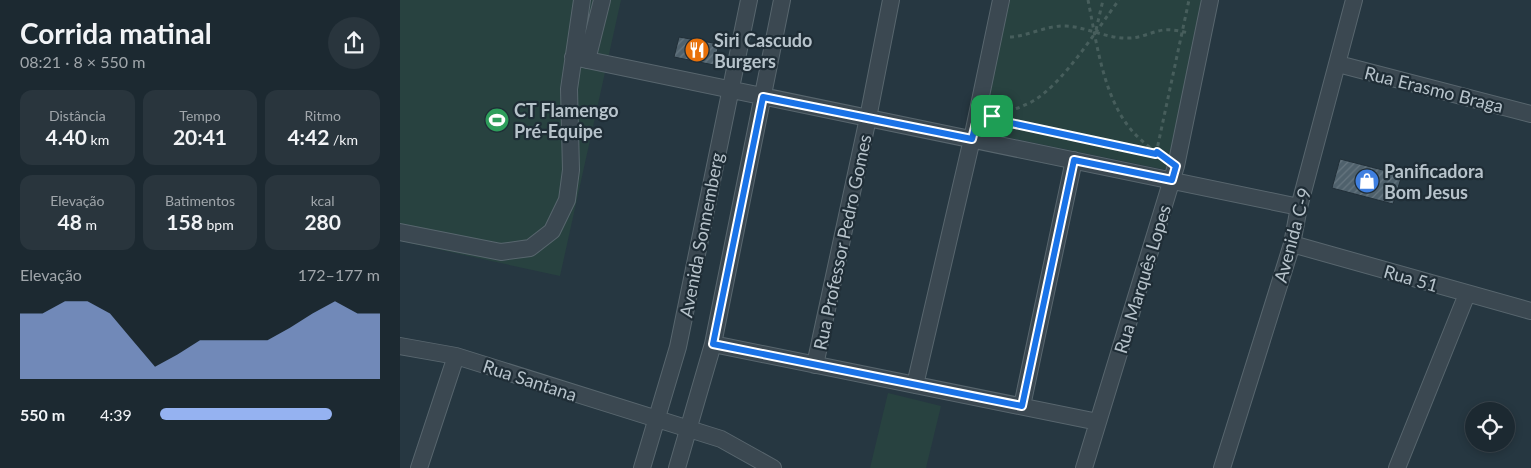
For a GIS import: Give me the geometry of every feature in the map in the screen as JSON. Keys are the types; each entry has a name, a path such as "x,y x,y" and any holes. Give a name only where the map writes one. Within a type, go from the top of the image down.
{"street":[{"path":"580,59 582,0"},
{"path":"400,232 501,252 530,248 552,231 568,200 570,178 568,89 602,0"},
{"name":"Avenida Sonnemberg","path":"642,468 678,347 749,0"},
{"name":"Avenida Sonnemberg","path":"677,468 713,344 782,0"},
{"name":"Rua Professor Pedro Gomes","path":"815,365 868,118 891,0"},
{"path":"915,385 972,139 985,116 1003,40 1001,0"},
{"name":"Rua Marquês Lopes","path":"1084,468 1174,173 1210,0"},
{"name":"Avenida C-9","path":"1222,468 1292,244 1354,0"},
{"path":"580,59 1074,160 1174,173 1300,207"},
{"name":"Rua Erasmo Braga","path":"1338,64 1531,114"},
{"path":"1022,406 1074,160"},
{"name":"Rua 51","path":"1292,244 1531,311"},
{"path":"1397,468 1467,294"},
{"path":"713,344 1098,422"},
{"name":"Rua Santana","path":"400,346 456,356 721,439 773,468"},
{"path":"419,468 456,356"}],"path":[{"path":"1088,0 1106,83 1121,115 1138,138 1157,152 1174,173"},
{"path":"1095,33 1103,0"},
{"path":"985,116 1015,110 1035,100 1058,80 1119,0"},
{"path":"1157,152 1189,0"},
{"path":"1003,40 1056,26 1068,26 1126,38 1143,36 1163,30 1183,31 1202,36"},
{"path":"1003,40 1011,28"},
{"path":"985,116 994,107"},
{"path":"985,116 1156,154 1157,152"}],"green space":[{"name":"CT Flamengo Pré-Equipe","path":"400,0 621,0 560,276 400,241"},
{"path":"1007,0 1203,0 1167,170 980,132"},
{"path":"888,393 941,406 926,468 870,468"}],"building":[{"name":"Siri Cascudo Burgers","path":"679,37 719,44 714,65 674,57"},
{"name":"Panificadora Bom Jesus","path":"1340,159 1402,175 1393,204 1332,188"}],"place":[{"name":"Siri Cascudo Burgers","path":"697,50"},
{"name":"CT Flamengo Pré-Equipe","path":"497,120"},
{"name":"Panificadora Bom Jesus","path":"1367,181"}],"route":[{"path":"763,97 972,139 978,115 992,116 992,119 1156,154 1157,152 1176,166 1172,180 1074,160 1022,406 713,344 763,97"}]}
